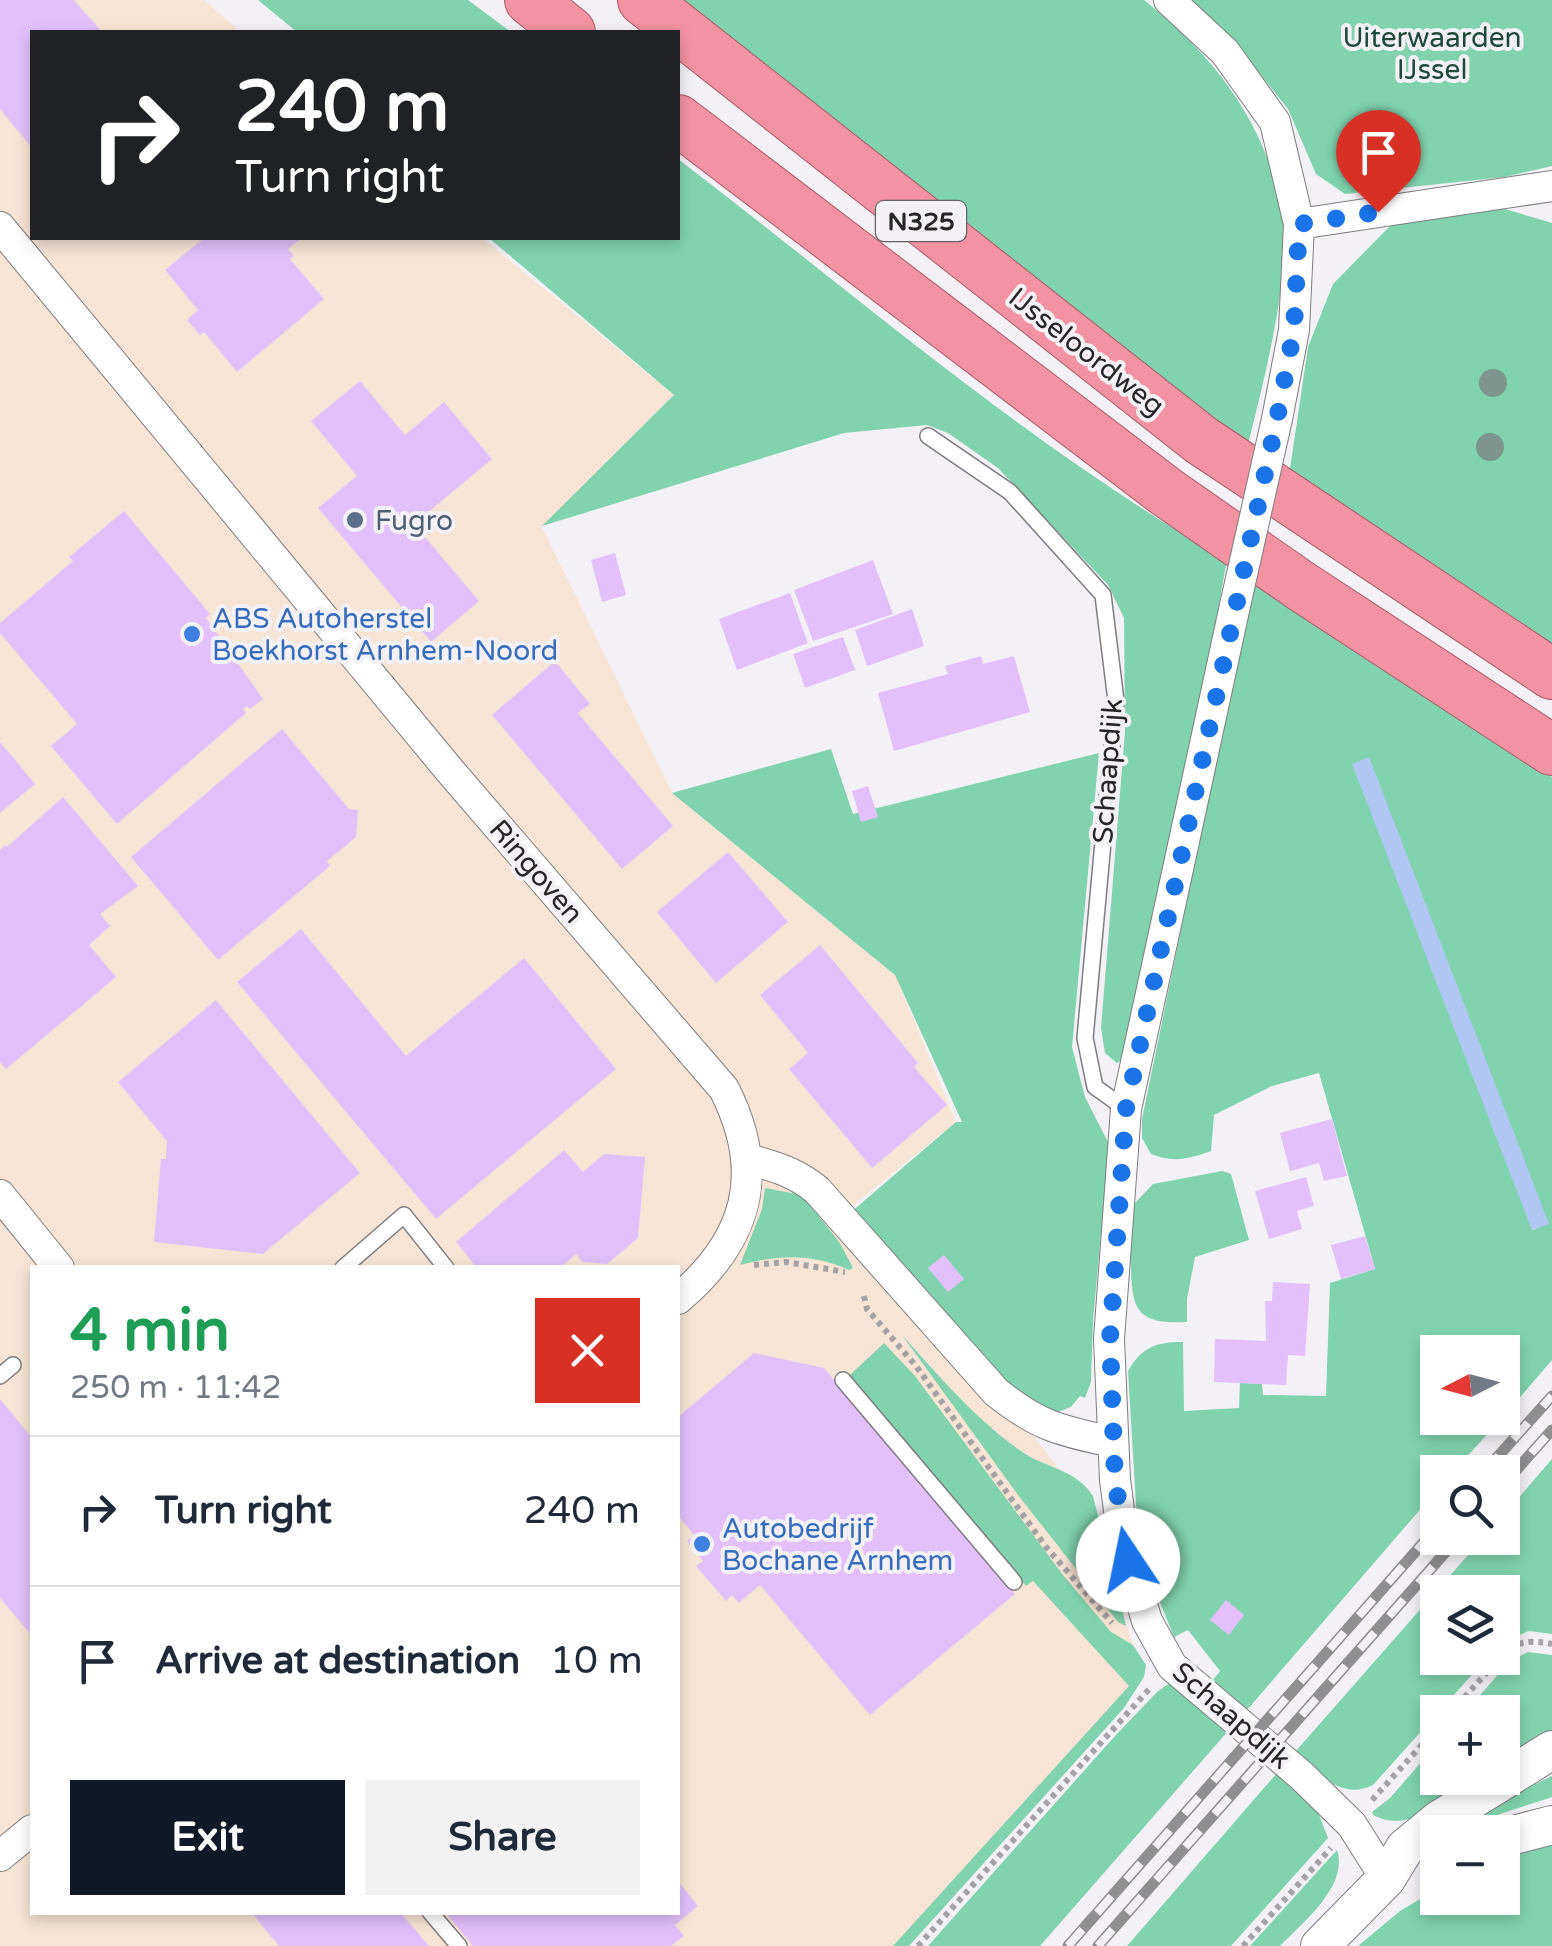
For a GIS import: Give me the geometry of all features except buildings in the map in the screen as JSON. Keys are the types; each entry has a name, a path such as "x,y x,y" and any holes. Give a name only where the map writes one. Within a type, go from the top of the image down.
{"highway":[{"path":"530,0 568,30"},
{"name":"IJsseloordweg","path":"643,0 1201,440 1552,674"},
{"name":"N325","path":"680,122 1165,492 1552,750"}],"street":[{"name":"Schaapdijk","path":"1170,0 1225,52 1275,122 1299,224 1294,330 1277,419 1126,1109 1110,1339 1112,1442 1123,1540 1147,1622 1172,1666 1302,1776 1352,1824 1386,1878"},
{"path":"1299,224 1552,186"},
{"name":"Ringoven","path":"0,227 452,772 724,1089 738,1116 747,1159"},
{"path":"680,1297 726,1250 748,1182 747,1159 782,1168 817,1190 996,1392 1029,1418 1054,1429 1112,1442"},
{"path":"0,1195 56,1265"},
{"path":"1320,1946 1386,1878 1405,1848 1439,1820 1552,1750"},
{"path":"1520,1833 1552,1825"},
{"path":"0,1856 30,1832"},
{"path":"1386,1878 1420,1866"}],"lane":[{"name":"Schaapdijk","path":"928,436 1010,492 1103,595 1116,702 1085,1038 1095,1087 1126,1109"},
{"path":"346,1265 404,1215 444,1265"},
{"path":"843,1380 1014,1582"},
{"path":"433,1915 459,1946"}],"path":[{"path":"859,1280 868,1309 916,1366 1046,1547 1112,1623 1172,1666 918,1946"},
{"path":"1520,1643 1552,1644"},
{"path":"1465,1695 1484,1675"},
{"path":"1243,1946 1420,1747"}],"shaded area":[{"path":"0,0 205,0 238,30 30,30 30,240 484,240 674,395 542,527 672,793 895,975 956,1122 851,1207 1101,1521 1133,1646 1130,1686 893,1946 0,1946"}],"green space":[{"path":"258,0 468,0 508,30 295,30"},
{"path":"668,0 1144,0 1198,50 1242,106 1272,170 1281,205 1285,266 1246,453"},
{"name":"Uiterwaarden IJssel","path":"1185,0 1552,0 1552,166 1505,177 1345,194 1316,174 1288,109 1233,40"},
{"path":"680,161 1014,420 1154,516 1227,560 1196,731 1122,1060 1117,1063 1105,1053 1101,1028 1125,731 1124,618 1108,585 998,468 948,433 927,425 844,433 542,526 674,395 491,240 680,240"},
{"path":"1495,206 1552,223 1552,646 1290,469 1308,347 1333,284 1390,226"},
{"path":"1253,580 1552,777 1552,1360 1520,1397 1520,1335 1420,1335 1420,1435 1487,1435 1468,1455 1420,1455 1420,1510 1247,1710 1213,1680 1220,1671 1188,1630 1174,1637 1149,1575 1137,1521 1128,1371 1151,1348 1183,1342 1184,1411 1239,1408 1240,1383 1262,1384 1263,1395 1326,1396 1330,1283 1375,1269 1319,1073 1272,1086 1214,1115 1211,1151 1174,1159 1159,1157 1151,1154 1142,1138 1142,1119","holes":["1368,758 1548,1223 1533,1230 1353,764"]},
{"path":"831,749 853,814 1099,753 1072,1047 1085,1097 1109,1144 1091,1382 1085,1398 1080,1396 1071,1407 1058,1412 1045,1409 1002,1379 850,1213 956,1122 962,1122 895,975 672,793"},
{"path":"1222,1171 1231,1174 1249,1240 1195,1257 1187,1322 1146,1316 1132,1291 1133,1205 1153,1184"},
{"path":"765,1188 802,1195 840,1243 853,1268 795,1257 740,1265 762,1209"},
{"path":"902,1335 1004,1439 1031,1457 1069,1474 1093,1496 1126,1626 1118,1622 1018,1495"},
{"path":"884,1343 915,1376 1063,1575 1111,1632 1133,1645 1146,1665 1144,1677 1124,1708 909,1946 893,1946 1129,1686 1033,1581 1026,1586 850,1375"},
{"path":"1552,1459 1552,1634 1529,1631 1520,1635 1520,1575 1450,1575 1468,1555 1520,1555 1520,1496"},
{"path":"1420,1610 1420,1675 1472,1675 1454,1695 1420,1695 1420,1733 1373,1785 1350,1790 1340,1787 1295,1752"},
{"path":"1528,1652 1552,1655 1552,1730 1520,1753 1520,1695 1480,1695 1498,1675 1520,1675 1520,1656"},
{"path":"1170,1683 1229,1730 1040,1946 928,1946 1114,1737"},
{"path":"1420,1764 1420,1795 1455,1795 1415,1817 1387,1820 1373,1815"},
{"path":"1277,1773 1318,1812 1328,1838 1231,1946 1127,1946"},
{"path":"1552,1776 1552,1797 1497,1815 1480,1815 1513,1795 1520,1795 1520,1791"},
{"path":"1542,1843 1552,1845 1552,1946 1358,1946 1420,1899 1420,1915 1520,1915 1520,1851"},
{"path":"1337,1850 1336,1877 1311,1915 1280,1946 1250,1946"}],"water":[{"path":"1369,757 1549,1224 1532,1230 1352,764"}],"railway":[{"path":"1499,1455 1552,1396"},
{"path":"1520,1466 1552,1430"},
{"path":"1068,1946 1420,1546"},
{"path":"1098,1946 1443,1555"}],"place":[{"name":"Fugro","path":"355,520"},
{"name":"ABS Autoherstel Boekhorst Arnhem-Noord","path":"192,634"},
{"name":"Autobedrijf Bochane Arnhem","path":"702,1544"}],"route":[{"path":"1128,1560 1115,1480 1110,1339 1126,1109 1277,419 1294,330 1299,224 1378,212"}]}
